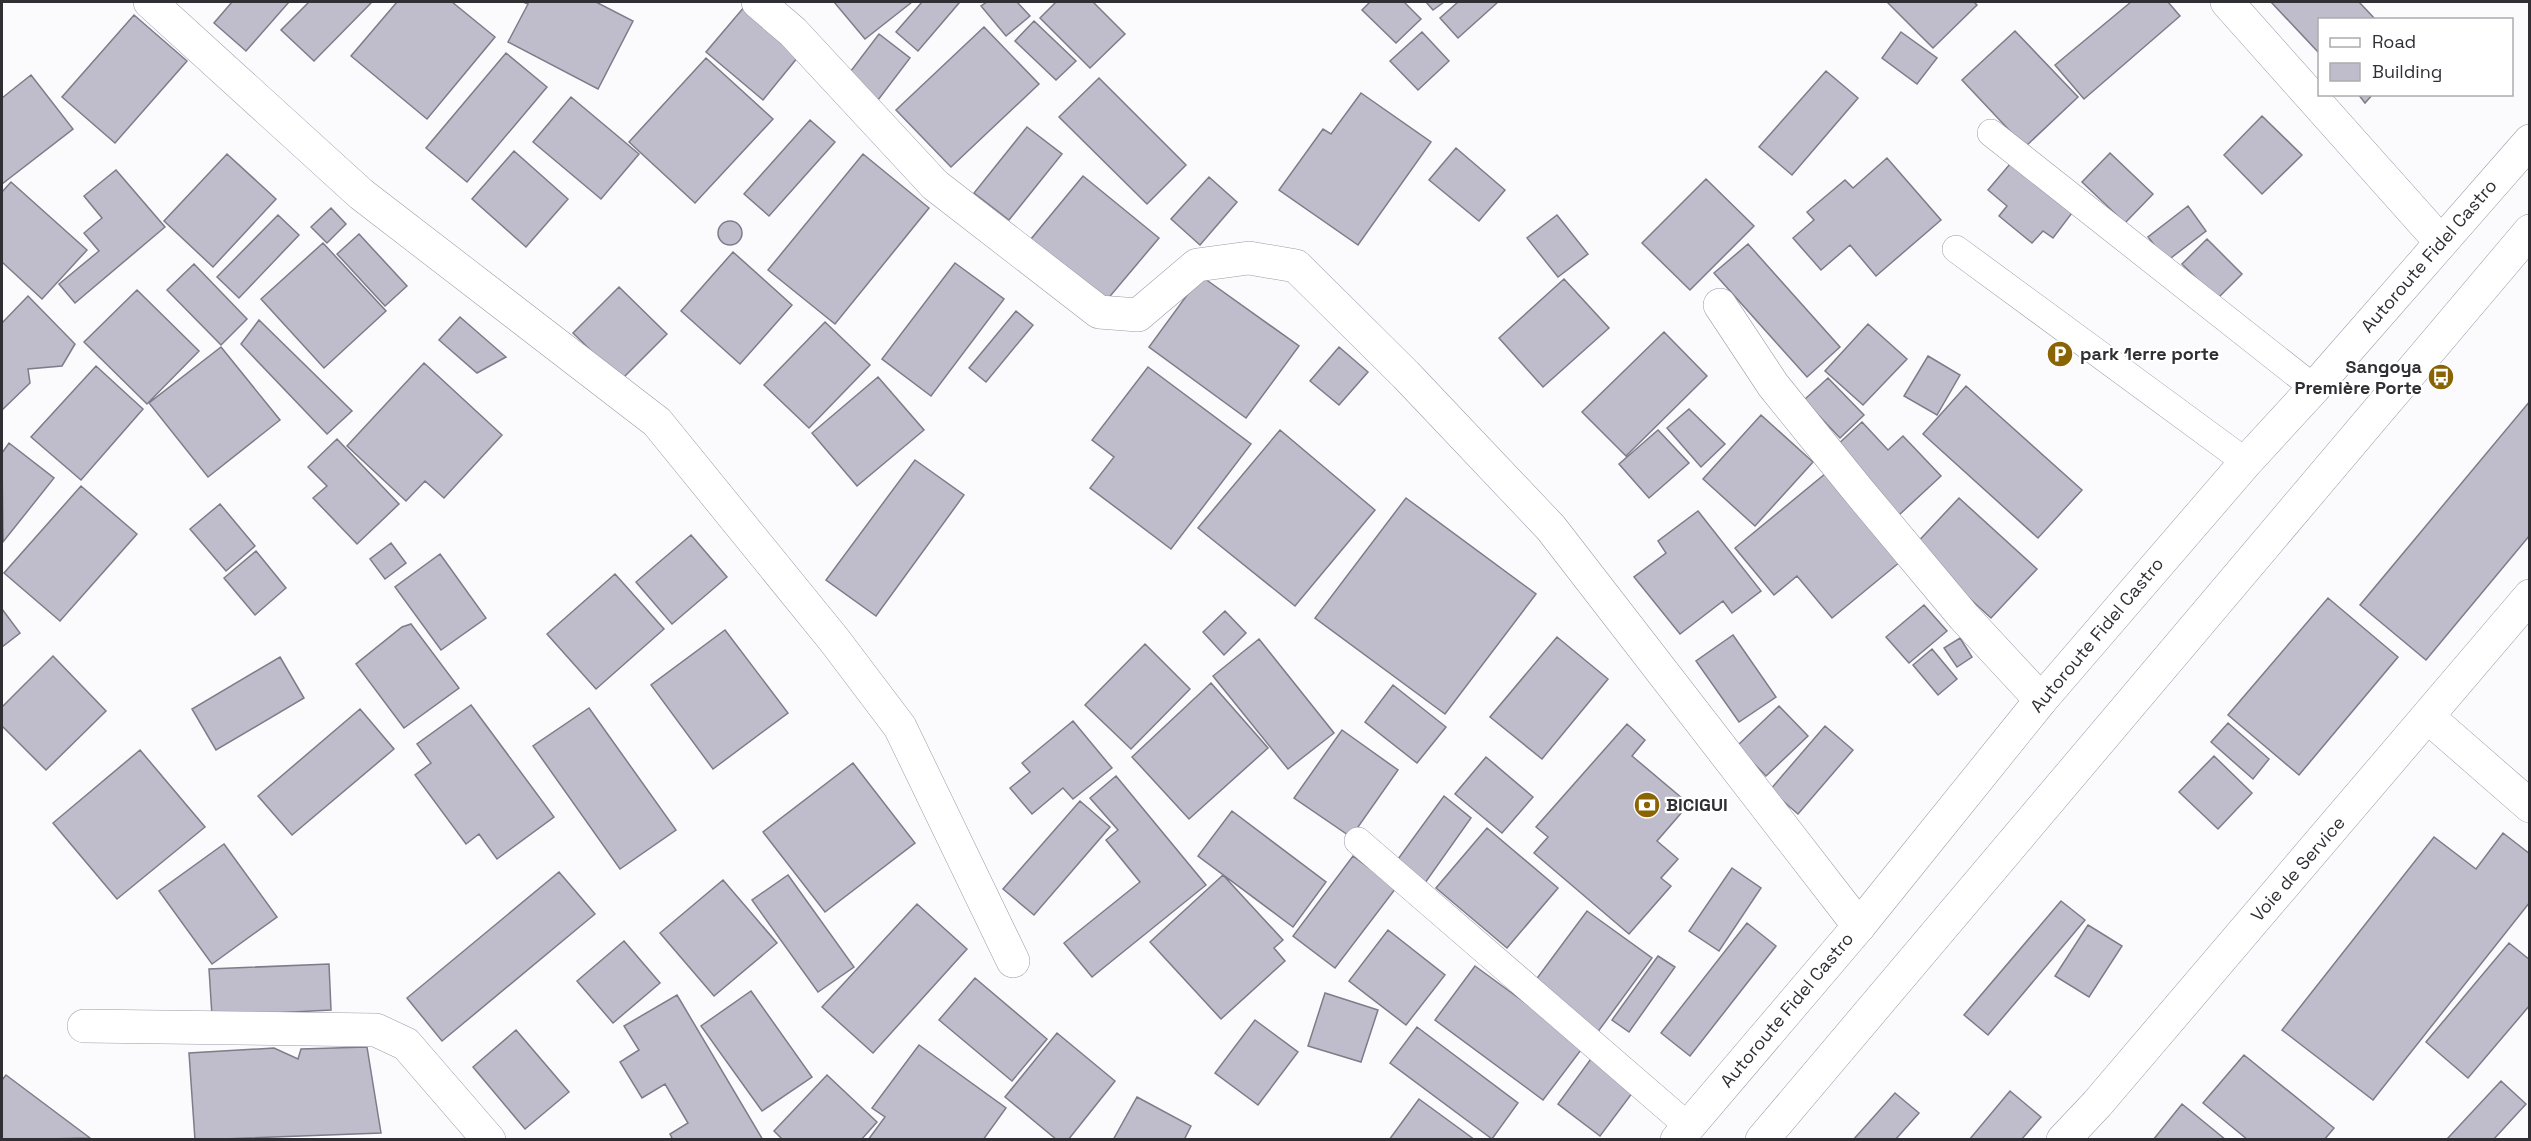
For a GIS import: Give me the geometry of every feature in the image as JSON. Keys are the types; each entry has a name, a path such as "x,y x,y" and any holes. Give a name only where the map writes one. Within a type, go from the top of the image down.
{"main road":[{"path":"150,2 361,194 657,422 835,641 900,727 1012,961"},
{"path":"758,2 793,32 935,185 1099,312 1138,315 1197,265 1249,258 1296,266 1406,375 1551,528 1859,926"},
{"path":"2227,2 2440,242"},
{"name":"Autoroute Fidel Castro","path":"1682,1133 1859,926 2041,700 2246,462 2314,388 2529,141"},
{"path":"1762,1140 2529,231"},
{"path":"1720,305 1773,385 1857,489 1964,617 2041,700"},
{"name":"Voie de Service","path":"2063,1140 2097,1104 2529,596"},
{"path":"2427,717 2529,806"},
{"path":"84,1026 376,1029 406,1044 489,1140"}],"lane":[{"path":"1991,133 2314,388"},
{"path":"1956,249 2246,462"},
{"path":"1358,841 1682,1133"}],"building":[{"path":"232,2 289,2 246,51 214,23"},
{"path":"309,2 372,2 314,61 281,30"},
{"path":"397,2 452,2 495,37 427,119 351,56"},
{"path":"523,2 596,2 633,21 598,89 508,42 528,4"},
{"path":"834,2 912,2 865,39"},
{"path":"922,2 959,3 918,51 896,32"},
{"path":"987,2 1017,2 1030,16 1006,36 981,6"},
{"path":"1056,2 1093,2 1125,34 1090,68 1040,18"},
{"path":"1370,2 1404,2 1421,19 1396,43 1362,10"},
{"path":"1426,2 1444,2 1433,10"},
{"path":"1458,2 1498,2 1458,38 1440,18"},
{"path":"1887,2 1974,2 1977,5 1933,48"},
{"path":"2131,2 2168,2 2180,16 2084,99 2055,65"},
{"path":"2271,2 2359,2 2374,18 2318,18 2318,52"},
{"path":"745,6 802,52 763,100 706,52"},
{"path":"134,15 187,61 115,143 62,97"},
{"path":"1034,21 1076,61 1056,80 1015,41"},
{"path":"984,27 1039,84 951,167 896,110"},
{"path":"2015,31 2078,97 2025,147 1962,80"},
{"path":"1422,32 1449,61 1418,90 1390,61"},
{"path":"1901,32 1937,58 1917,84 1882,58"},
{"path":"879,34 910,58 875,104 844,80"},
{"path":"506,53 547,87 467,182 426,148"},
{"path":"706,58 773,119 695,203 629,142"},
{"path":"1826,71 1858,98 1792,175 1759,147"},
{"path":"31,75 73,129 2,184 2,98"},
{"path":"1099,78 1186,165 1147,204 1059,117"},
{"path":"1361,93 1431,142 1358,245 1279,190 1323,129 1331,134"},
{"path":"2360,96 2371,96 2365,103"},
{"path":"571,97 639,154 601,199 533,142"},
{"path":"2262,116 2302,155 2262,194 2224,155"},
{"path":"810,120 835,142 769,216 744,194"},
{"path":"1027,127 1062,154 1009,220 974,193"},
{"path":"1456,148 1505,190 1479,221 1429,180"},
{"path":"514,151 568,199 526,247 472,199"},
{"path":"2110,153 2153,194 2125,223 2082,182"},
{"path":"227,154 276,199 213,267 164,221"},
{"path":"863,154 929,208 835,324 768,270"},
{"path":"1887,158 1941,220 1876,276 1850,245 1821,270 1793,238 1814,220 1807,212 1845,180 1853,188"},
{"path":"2010,164 2072,213 2053,238 2043,231 2032,243 1999,216 2007,206 1988,190"},
{"path":"116,170 165,227 75,303 59,284 99,251 84,233 102,218 84,196"},
{"path":"1083,176 1159,238 1106,301 1031,239"},
{"path":"1209,177 1237,202 1200,245 1171,219"},
{"path":"1706,179 1754,226 1690,290 1642,243"},
{"path":"11,182 87,250 42,299 2,262 2,192"},
{"path":"2188,206 2206,231 2167,261 2148,237"},
{"path":"331,208 346,224 327,243 311,227"},
{"path":"278,215 299,235 239,298 217,277"},
{"path":"1557,215 1588,254 1558,277 1527,238"},
{"path":"730,221 739,224 742,233 739,242 730,245 721,242 718,233 721,224"},
{"path":"359,234 407,286 385,306 337,254"},
{"path":"2207,239 2242,274 2217,299 2182,264"},
{"path":"323,243 386,311 324,368 261,299"},
{"path":"1748,244 1840,347 1807,377 1714,273"},
{"path":"733,252 792,305 740,364 681,311"},
{"path":"955,263 1004,299 931,396 882,359"},
{"path":"194,264 247,319 221,345 167,290"},
{"path":"1201,276 1299,346 1246,418 1149,347"},
{"path":"1564,279 1609,328 1543,387 1499,338"},
{"path":"619,287 667,334 621,380 573,333"},
{"path":"137,290 199,351 147,404 84,342"},
{"path":"28,296 75,344 62,366 28,369 30,383 2,410 2,323"},
{"path":"1016,311 1033,325 986,382 969,368"},
{"path":"460,317 506,357 477,373 439,340"},
{"path":"259,320 352,411 327,434 241,344"},
{"path":"825,322 870,365 809,428 764,385"},
{"path":"1868,324 1907,359 1863,405 1825,371"},
{"path":"1664,332 1707,376 1626,456 1582,412"},
{"path":"221,347 280,420 208,477 149,403"},
{"path":"1339,347 1368,372 1339,405 1310,381"},
{"path":"1928,356 1960,375 1937,415 1904,396"},
{"path":"424,363 502,435 444,498 425,481 406,501 347,446"},
{"path":"96,366 143,409 81,480 31,437"},
{"path":"1148,367 1251,444 1171,549 1090,488 1114,457 1092,440"},
{"path":"878,377 924,430 857,486 812,433"},
{"path":"1828,378 1864,415 1840,438 1804,400"},
{"path":"1966,386 2082,490 2038,538 1923,434"},
{"path":"2530,401 2530,535 2426,660 2360,605"},
{"path":"1689,409 1725,444 1701,467 1667,428"},
{"path":"1761,415 1813,462 1755,526 1703,479"},
{"path":"1862,422 1888,450 1903,436 1941,476 1899,515 1835,447"},
{"path":"1280,430 1375,510 1295,606 1198,528"},
{"path":"1658,430 1689,463 1649,498 1619,464"},
{"path":"337,439 399,504 357,544 313,498 327,486 308,467"},
{"path":"9,443 54,478 3,542 2,453"},
{"path":"915,460 964,495 876,616 826,580"},
{"path":"1831,469 1906,557 1832,618 1797,576 1774,595 1735,548"},
{"path":"81,486 137,534 60,621 4,573"},
{"path":"1406,498 1536,594 1445,714 1315,618"},
{"path":"1959,498 2037,569 1991,618 1913,547"},
{"path":"220,504 255,546 226,571 190,529"},
{"path":"1698,511 1761,591 1732,613 1723,601 1680,634 1634,577 1666,553 1658,541"},
{"path":"691,535 727,577 672,624 636,582"},
{"path":"391,543 406,563 385,579 370,559"},
{"path":"256,551 286,588 255,615 224,578"},
{"path":"440,554 486,618 441,650 395,587"},
{"path":"615,574 664,629 596,689 547,634"},
{"path":"2328,598 2398,657 2299,775 2228,715"},
{"path":"1924,605 1947,631 1909,663 1886,637"},
{"path":"2,609 20,633 2,647"},
{"path":"1225,611 1246,633 1224,655 1203,632"},
{"path":"411,624 459,688 404,728 356,664 402,627"},
{"path":"725,630 788,713 713,769 651,685"},
{"path":"1733,635 1776,697 1739,722 1696,661"},
{"path":"1557,637 1608,679 1542,759 1490,717"},
{"path":"1960,638 1972,657 1957,667 1944,648"},
{"path":"1259,639 1334,733 1288,769 1213,676"},
{"path":"1145,644 1190,689 1131,749 1085,705"},
{"path":"1932,649 1957,679 1938,695 1913,665"},
{"path":"53,656 106,711 46,770 2,726 2,707"},
{"path":"280,657 304,698 216,750 192,709"},
{"path":"1211,683 1268,748 1189,819 1132,757"},
{"path":"1393,685 1446,727 1417,763 1365,722"},
{"path":"471,705 554,817 497,859 479,834 466,844 415,775 431,763 417,744"},
{"path":"1779,706 1808,736 1766,776 1737,746"},
{"path":"589,708 676,830 620,869 533,746"},
{"path":"360,709 394,749 292,835 258,796"},
{"path":"1073,721 1112,768 1073,799 1063,788 1032,814 1010,788 1030,772 1022,763"},
{"path":"2228,723 2269,759 2253,779 2211,742"},
{"path":"1627,724 1645,740 1632,756 1689,804 1657,841 1678,859 1661,878 1671,886 1629,934 1534,853 1548,837 1536,827"},
{"path":"1825,726 1853,750 1798,814 1770,790"},
{"path":"1342,730 1398,770 1351,837 1294,798"},
{"path":"140,750 205,827 117,899 53,823"},
{"path":"2214,756 2252,793 2218,829 2179,792"},
{"path":"1486,757 1533,797 1502,833 1455,794"},
{"path":"853,763 915,843 825,912 763,832"},
{"path":"1116,776 1206,885 1092,977 1064,943 1140,882 1106,840 1118,830 1090,798"},
{"path":"1444,796 1471,818 1420,890 1390,870"},
{"path":"1080,801 1110,827 1034,915 1003,889"},
{"path":"1232,811 1326,882 1293,927 1198,856"},
{"path":"1487,828 1558,888 1507,948 1436,888"},
{"path":"2503,833 2530,854 2530,902 2373,1100 2282,1030 2434,837 2476,869"},
{"path":"224,844 277,917 212,964 159,891"},
{"path":"1353,856 1396,888 1335,968 1293,936"},
{"path":"1732,868 1761,888 1719,951 1689,931"},
{"path":"559,872 595,914 442,1041 407,998"},
{"path":"788,875 854,967 818,992 752,900"},
{"path":"1223,875 1283,940 1274,948 1285,961 1221,1019 1150,942"},
{"path":"723,880 777,943 714,996 660,933"},
{"path":"2061,901 2085,920 1988,1035 1964,1015"},
{"path":"917,904 967,949 873,1053 822,1007"},
{"path":"1587,911 1652,958 1597,1033 1532,985"},
{"path":"1747,923 1776,946 1690,1056 1661,1033"},
{"path":"2088,925 2122,946 2089,997 2055,976"},
{"path":"1388,930 1445,975 1406,1025 1349,981"},
{"path":"624,941 660,983 613,1023 577,981"},
{"path":"2509,943 2530,960 2530,1005 2468,1078 2426,1042"},
{"path":"1658,956 1675,967 1629,1032 1612,1020"},
{"path":"329,964 331,1010 212,1016 209,969"},
{"path":"1475,966 1584,1046 1543,1100 1435,1020"},
{"path":"975,978 1047,1039 1012,1081 939,1020"},
{"path":"751,991 812,1077 762,1111 701,1026"},
{"path":"1325,993 1378,1010 1361,1062 1308,1046"},
{"path":"677,995 763,1140 673,1140 670,1134 688,1123 665,1084 642,1098 620,1062 639,1050 624,1026"},
{"path":"1255,1020 1298,1052 1258,1105 1215,1073"},
{"path":"1417,1027 1518,1103 1492,1139 1390,1063"},
{"path":"516,1030 569,1092 525,1129 473,1067"},
{"path":"1057,1033 1115,1081 1068,1140 1057,1140 1005,1097"},
{"path":"919,1045 1006,1108 983,1140 868,1140 885,1117 872,1108"},
{"path":"367,1047 381,1133 195,1140 189,1053 274,1048 298,1059 301,1049"},
{"path":"2244,1055 2334,1128 2324,1140 2248,1140 2203,1103"},
{"path":"1593,1056 1636,1088 1600,1136 1558,1104"},
{"path":"6,1075 90,1138 2,1140 2,1080"},
{"path":"827,1075 877,1122 861,1140 783,1140 774,1131"},
{"path":"2501,1081 2526,1104 2493,1140 2447,1139"},
{"path":"2010,1091 2041,1117 2021,1140 1969,1140"},
{"path":"1895,1093 1919,1113 1895,1140 1853,1140"},
{"path":"1137,1097 1191,1126 1184,1140 1113,1140"},
{"path":"1419,1099 1475,1140 1389,1140"},
{"path":"2182,1104 2226,1140 2153,1140"}],"place":[{"name":"park 1erre porte","path":"2060,354"},
{"name":"Sangoya Première Porte","path":"2441,377"},
{"name":"BICIGUI","path":"1647,805"}]}
